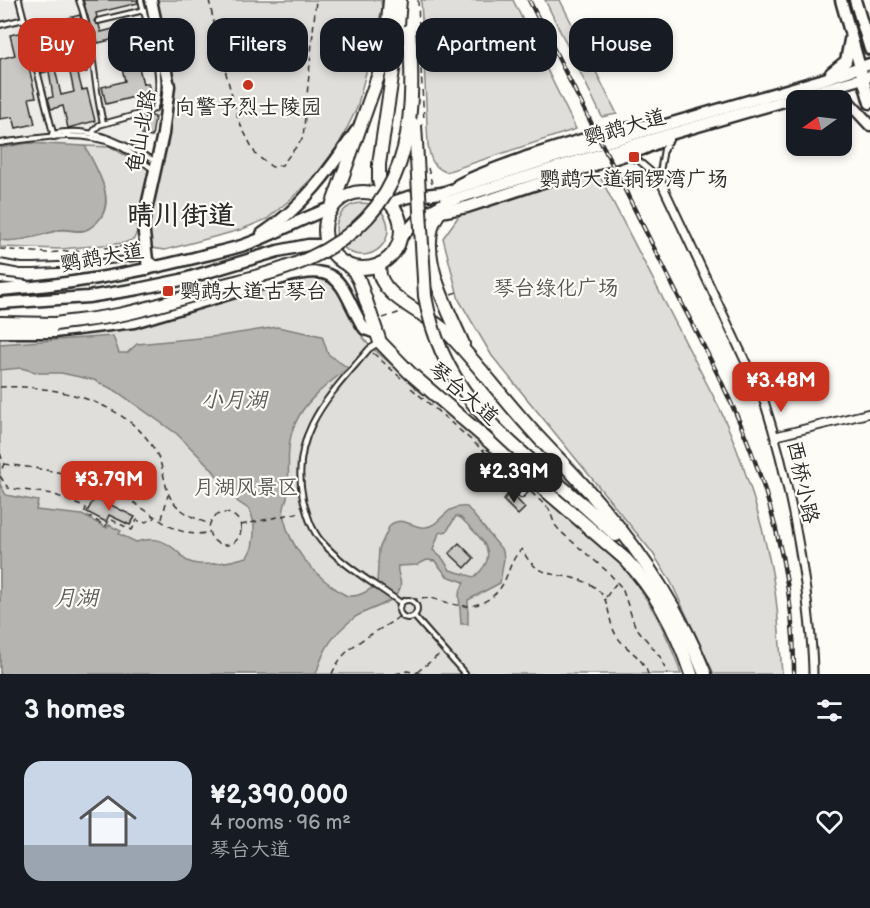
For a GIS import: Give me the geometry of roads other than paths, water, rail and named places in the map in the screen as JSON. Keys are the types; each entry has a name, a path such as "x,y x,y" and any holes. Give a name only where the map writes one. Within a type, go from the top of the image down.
{"highway":[{"path":"390,0 386,44 381,68 324,229 331,250 345,263 362,268 380,264 394,253 401,237 400,219 387,200 379,180 379,164 402,0"},
{"path":"402,0 414,32 416,55"},
{"path":"0,323 55,324 136,311 285,267 308,259 337,243 370,215 394,181 408,138 416,72"},
{"path":"417,72 423,278 428,317 439,349 466,396 482,416 638,553"},
{"path":"331,208 349,193 361,191 372,192 387,200"},
{"path":"441,200 430,236 434,270 447,308 470,359"},
{"name":"琴台大道","path":"345,263 359,280 378,338 410,372 531,484 625,559 640,576 670,623 691,674"},
{"name":"琴台大道","path":"380,264 383,283 390,292 440,325 597,501 667,594 705,674"}],"main road":[{"name":"龟山北路","path":"148,269 144,244 145,210 163,134 170,86 151,0"},
{"path":"841,0 849,29 866,71 870,103"},
{"path":"855,0 870,49"},
{"path":"862,24 870,39"},
{"path":"849,29 849,51 846,61 822,85 844,97 870,125"},
{"name":"鹦鹉大道","path":"387,200 408,197 441,200 557,167 866,71"},
{"path":"441,200 476,175 545,151 627,128 678,129"},
{"path":"244,245 276,225 294,210 336,161 358,129"},
{"path":"441,200 467,207 643,149 678,129"},
{"name":"鹦鹉大道","path":"401,237 421,216 441,200"},
{"path":"244,245 331,208"},
{"name":"鹦鹉大道","path":"0,290 82,282 162,266 244,245"},
{"name":"鹦鹉大道","path":"0,303 110,294 181,280 278,251 308,245 319,245 331,250"},
{"path":"0,332 54,332 134,322 289,276 315,271 330,276 340,283 362,325 378,338"}],"street":[{"name":"西桥小路","path":"658,178 764,401 776,436 801,550 813,650 813,674"},
{"path":"776,436 870,413"}],"lane":[{"path":"19,0 24,18"},
{"path":"79,0 88,23 103,123"},
{"path":"93,132 103,123 150,111 156,105 158,88 156,62 141,0"},
{"path":"98,21 144,10"},
{"path":"0,25 18,20"},
{"path":"38,72 54,135"},
{"path":"658,178 664,149 678,129"},
{"path":"0,143 75,131 93,132 115,140 155,166"},
{"path":"54,135 111,142 155,166"},
{"path":"620,157 638,160 658,178"},
{"path":"0,262 34,266 146,257 162,266"},
{"path":"0,280 47,286"},
{"path":"378,338 314,418 303,447 301,482 306,512 316,534 332,551 401,603"},
{"path":"521,495 531,484"},
{"path":"406,600 412,601 417,608 414,616 409,618 401,615 399,609 401,603 406,600"},
{"path":"414,616 445,648 465,674"}],"water":[{"path":"28,143 85,146 99,174 105,194 106,204 97,222 83,231 62,230 22,239 0,240 0,148"},
{"name":"月湖","path":"277,327 322,336 328,354 348,368 318,393 299,415 292,432 289,449 288,491 283,511 284,518 296,548 325,580 347,595 357,595 372,588 377,583 379,549 390,525 400,521 426,527 436,523 448,511 467,507 503,551 500,583 468,600 468,624 461,624 459,594 464,582 447,576 435,561 427,560 417,565 398,566 401,585 397,594 386,603 354,618 340,630 326,649 316,674 0,674 0,484 6,495 38,501 36,510 82,515 107,528 109,525 121,531 119,534 136,542 159,540 174,548 187,561 196,564 218,563 247,557 252,548 254,523 250,510 238,502 210,467 177,434 116,391 94,380 61,373 39,373 21,368 0,370 0,344 113,336 119,353 127,353 137,344 220,336","holes":["456,516 461,518 481,539 488,553 483,569 474,577 450,570 433,550 439,533 447,531"]}],"railway":[{"path":"529,0 708,355 747,440 767,496 782,555 791,614 794,674"}],"place":[{"name":"向警予烈士陵园","path":"248,85"},
{"name":"鹦鹉大道铜锣湾广场","path":"634,157"},
{"name":"鹦鹉大道古琴台","path":"168,291"}],"district":[{"name":"晴川街道","path":"181,215"}],"park label":[{"name":"琴台绿化广场","path":"556,288"},
{"name":"月湖风景区","path":"246,487"}],"water label":[{"name":"小月湖","path":"234,399"}]}
